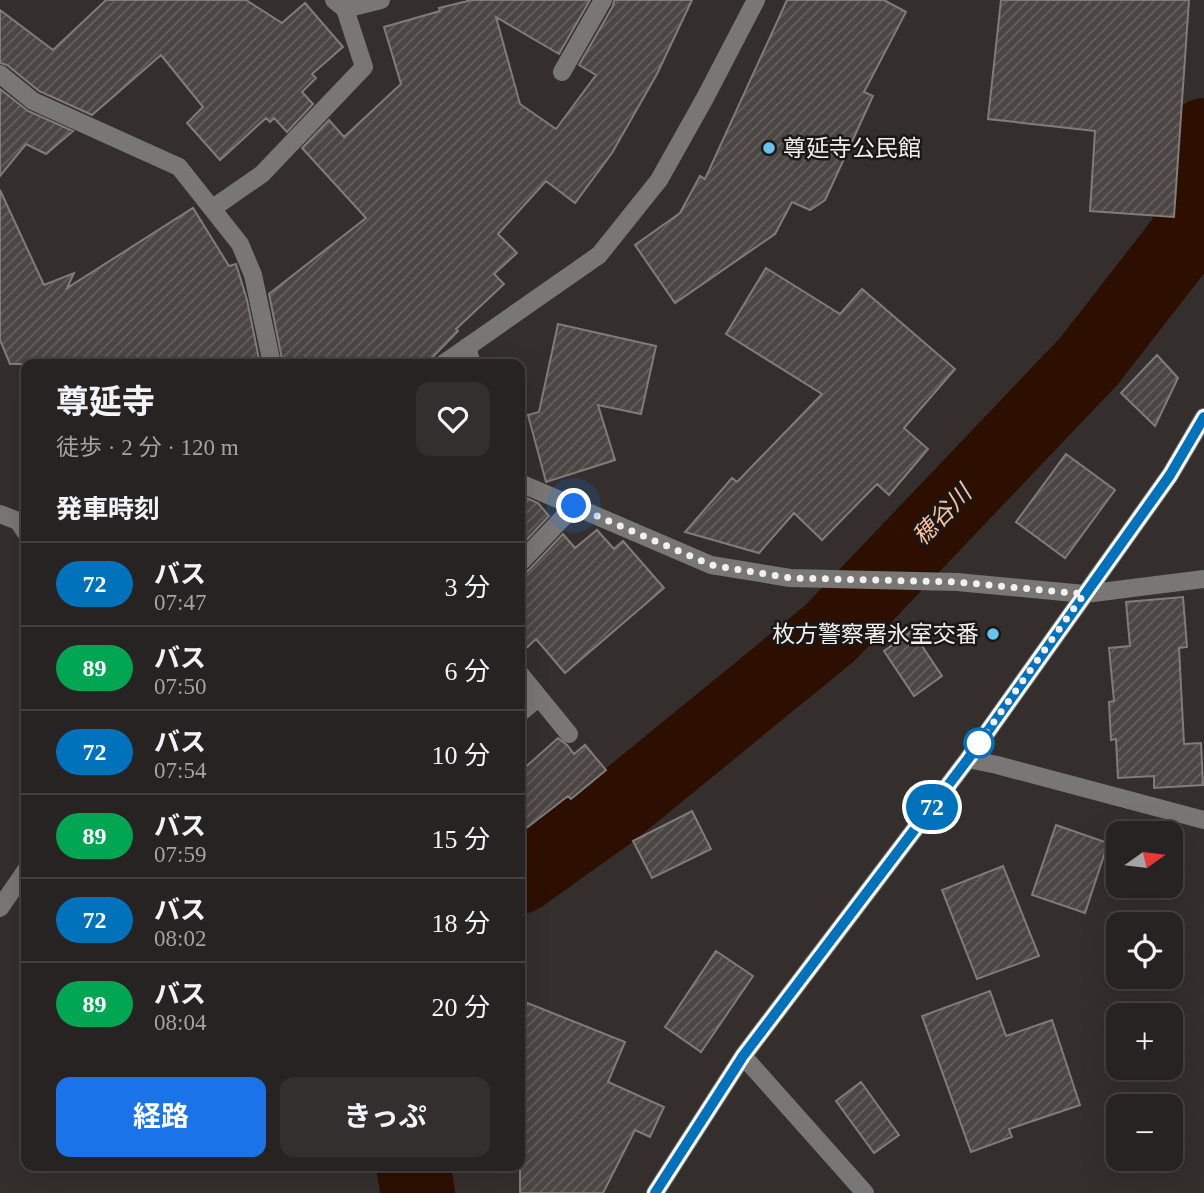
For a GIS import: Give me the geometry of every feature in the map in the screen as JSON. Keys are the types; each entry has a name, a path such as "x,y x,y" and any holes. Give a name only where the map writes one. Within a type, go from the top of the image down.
{"street":[{"path":"213,208 262,174 364,67 339,5 381,0"},
{"path":"562,72 603,0"},
{"path":"469,356 599,255 659,180 756,0"},
{"path":"0,74 33,101 180,167 240,244 253,275 271,359"},
{"path":"655,1193 743,1056 968,759 1170,475 1201,427"},
{"path":"525,485 711,565 790,578 983,583 1084,594 1204,579"},
{"path":"525,558 574,506"},
{"path":"0,514 18,521 21,526"},
{"path":"525,680 569,734"},
{"path":"525,709 539,697"},
{"path":"968,759 1204,820"},
{"path":"0,908 21,877"},
{"path":"743,1056 864,1193"}],"building":[{"path":"106,0 246,0 282,23 305,3 343,47 312,74 316,78 302,92 313,104 287,132 274,118 270,122 266,118 220,160 187,123 203,107 161,55 92,115 39,91 7,65 0,63 0,10 53,50"},
{"path":"466,0 590,0 559,54 496,17 520,104 556,129 596,75 579,65 614,0 692,0 657,74 612,153 575,203 546,181 498,234 517,253 494,274 504,284 456,329 458,331 431,359 282,359 269,294 366,218 302,148 329,120 344,137 401,84 384,27 468,1"},
{"path":"787,0 884,0 906,12 864,92 873,96 825,200 810,210 792,202 775,234 675,303 635,245 680,213 700,176 705,179"},
{"path":"1001,0 1189,0 1174,217 1090,211 1095,131 988,119"},
{"path":"0,89 28,111 73,131 46,154 26,144 0,176"},
{"path":"0,190 44,285 74,273 67,288 193,208 229,266 236,264 247,300 259,359 21,359 21,364 10,364 0,340"},
{"path":"766,268 840,314 862,289 955,369 904,428 928,449 889,495 877,484 822,540 794,513 759,553 685,532 732,478 737,482 822,394 726,334"},
{"path":"558,324 656,346 641,414 598,405 615,460 546,482 528,415 539,412"},
{"path":"1157,355 1178,378 1155,426 1121,393"},
{"path":"1066,454 1115,490 1065,558 1016,522"},
{"path":"525,497 538,503 549,516 525,542"},
{"path":"597,530 614,549 623,541 664,588 565,673 536,639 525,649 525,572 563,534 575,548"},
{"path":"1183,597 1187,647 1179,648 1184,744 1201,743 1203,785 1154,788 1154,776 1118,778 1116,739 1111,740 1109,702 1114,701 1109,648 1130,646 1126,602"},
{"path":"912,631 942,676 914,696 884,651"},
{"path":"558,738 574,754 585,745 606,770 571,799 568,796 525,829 525,768"},
{"path":"692,811 711,849 652,878 633,841"},
{"path":"1056,825 1106,842 1085,913 1032,895"},
{"path":"1003,866 1039,956 977,979 942,890"},
{"path":"716,951 753,976 701,1052 665,1027"},
{"path":"990,991 1006,1036 1052,1020 1080,1105 1009,1129 1012,1137 971,1152 922,1016"},
{"path":"525,1002 625,1042 608,1082 664,1107 650,1137 635,1130 603,1193 520,1193 520,1171 525,1171"},
{"path":"861,1082 899,1135 874,1153 836,1101"}],"waterway":[{"name":"穂谷川","path":"525,873 611,812 830,633 1089,361 1187,235 1204,135"},
{"name":"穂谷川","path":"414,1171 418,1193"}],"bus line":[{"name":"72","path":"655,1193 743,1056 968,759 1170,475 1204,417"}],"place":[{"name":"尊延寺公民館","path":"769,148"},
{"name":"枚方警察署氷室交番","path":"993,634"}],"route":[{"path":"574,506 711,565 790,578 983,583 1084,594 979,743"}]}
